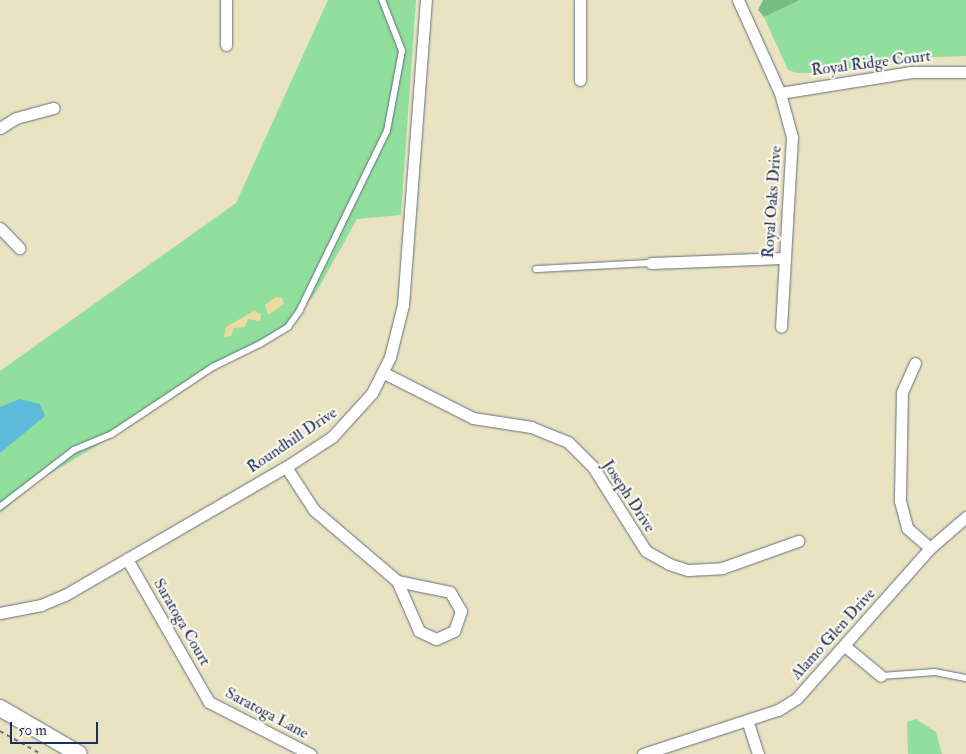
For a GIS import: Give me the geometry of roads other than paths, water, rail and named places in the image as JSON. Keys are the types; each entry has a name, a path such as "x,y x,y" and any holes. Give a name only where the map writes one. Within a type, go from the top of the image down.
{"street":[{"path":"226,0 226,45"},
{"name":"Roundhill Drive","path":"0,613 41,605 127,559 286,467 352,419 384,373 403,305 426,0"},
{"path":"580,0 580,80"},
{"name":"Royal Oaks Drive","path":"738,0 780,93 794,156 784,258 781,327"},
{"name":"Royal Ridge Court","path":"780,93 911,72 966,72"},
{"path":"0,128 16,118 54,108"},
{"path":"0,228 19,248"},
{"path":"651,263 784,258"},
{"path":"915,362 902,392 900,501 907,528 930,548"},
{"name":"Joseph Drive","path":"384,373 474,418 531,427 568,442 593,467 646,551 668,564 688,570 722,568 798,541"},
{"path":"286,467 314,510 397,580 419,631 436,639 454,631 460,611 450,592 397,580"},
{"name":"Alamo Glen Drive","path":"644,754 747,720 796,698 846,647 930,548 966,517"},
{"name":"Saratoga Court","path":"127,559 209,702"},
{"path":"846,647 881,676"},
{"name":"Saratoga Lane","path":"209,702 310,754"},
{"path":"0,708 78,754"},
{"path":"0,717 78,754"},
{"path":"747,720 758,754"}],"lane":[{"path":"0,507 74,450 131,423 213,367 288,327 299,312 387,131 402,51 382,0"},
{"path":"536,269 651,263"},
{"path":"881,676 935,672 966,678"}],"water":[{"path":"20,399 40,404 45,416 0,453 0,407"}]}
